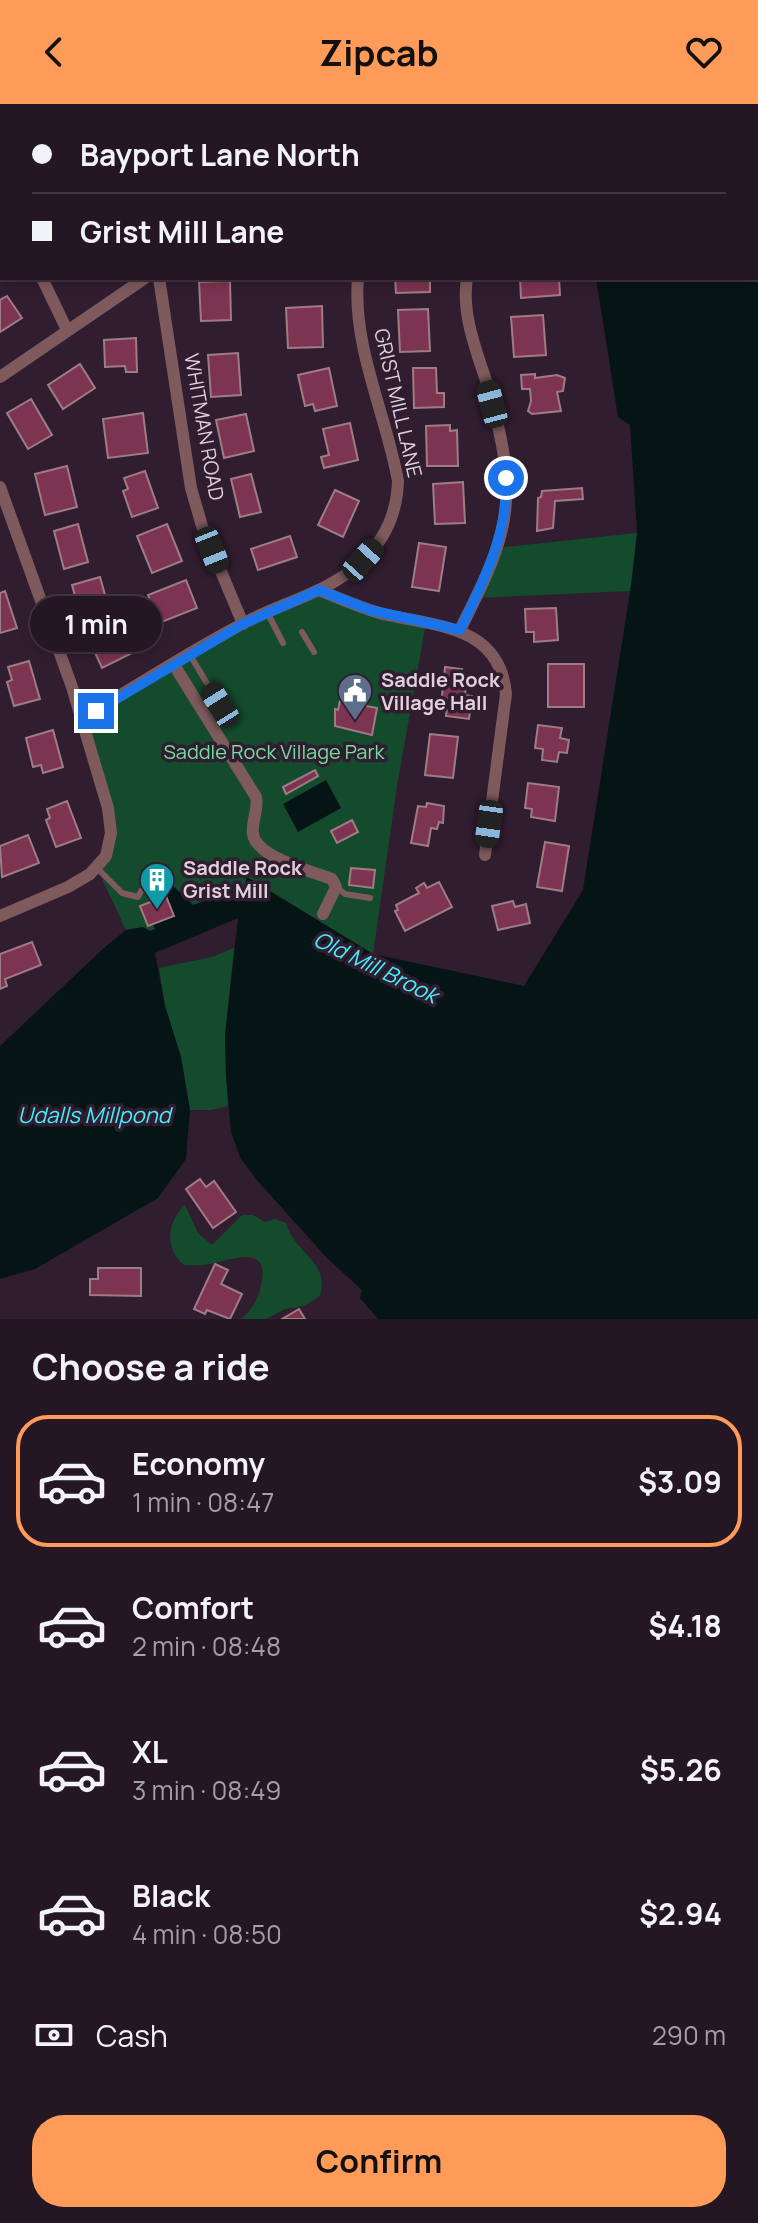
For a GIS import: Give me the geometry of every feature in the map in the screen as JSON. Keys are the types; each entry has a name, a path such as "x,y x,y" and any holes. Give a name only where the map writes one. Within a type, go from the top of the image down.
{"street":[{"path":"43,280 67,330"},
{"path":"0,377 142,280"},
{"name":"WHITMAN ROAD","path":"159,280 191,488 202,526 243,624"},
{"name":"GRIST MILL LANE","path":"81,719 243,624 346,576 378,545 390,524 397,497 394,459 367,361 357,310 358,280"},
{"path":"460,630 498,545 507,489 496,420 468,315 467,280"},
{"path":"0,487 81,719 110,823 109,849 97,868 68,887 0,916"},
{"path":"319,590 370,610 460,630 489,651 505,683 505,707 485,855"},
{"path":"174,665 256,797 257,809 252,829 254,840 266,852 332,879 336,887 323,914"}],"lane":[{"path":"267,612 283,643"},
{"path":"302,632 314,652"},
{"path":"190,655 220,705"},
{"path":"97,868 122,893 138,897 141,891"},
{"path":"336,887 345,894 370,898"}],"green space":[{"path":"637,533 630,591 474,598 495,548"},
{"name":"Saddle Rock Village Park","path":"319,590 426,623 397,786 373,954 247,877 245,887 193,905 173,886 166,896 174,916 153,925 155,929 150,931 143,927 126,930 97,868 111,842 81,719 243,624"},
{"path":"234,948 225,1036 228,1106 190,1110 181,1057 165,1006 159,968 212,957"},
{"path":"185,1205 198,1233 212,1245 242,1215 253,1215 265,1222 275,1219 286,1223 296,1242 316,1265 322,1284 320,1296 304,1306 285,1309 266,1319 241,1319 260,1291 262,1269 259,1261 245,1257 207,1265 184,1265 173,1251 170,1235 174,1219"}],"water":[{"path":"596,280 758,280 758,1319 378,1319 360,1298 362,1290 327,1258 255,1178 240,1157 231,1132 225,1036 238,918 155,953 165,1006 181,1057 190,1110 186,1159 158,1198 35,1269 0,1279 0,1046 126,930 143,927 150,931 155,929 153,924 174,916 166,896 168,887 173,886 193,905 244,887 247,877 373,954 524,986 583,890 637,533 630,425 618,417"},
{"path":"326,780 341,808 298,832 283,804"}],"building":[{"path":"395,280 430,280 430,292 396,293"},
{"path":"520,280 559,280 560,295 521,298"},
{"path":"230,281 231,320 201,321 199,282"},
{"path":"7,296 22,318 0,332 0,300"},
{"path":"322,306 323,347 288,348 286,308"},
{"path":"428,309 430,351 400,352 398,310"},
{"path":"543,315 546,355 514,357 511,317"},
{"path":"136,338 137,372 126,372 125,366 105,367 104,340"},
{"path":"238,353 241,395 211,397 208,355"},
{"path":"80,364 95,388 63,409 48,385"},
{"path":"329,368 337,406 315,411 313,404 305,406 298,375"},
{"path":"413,368 436,368 437,393 444,393 444,407 414,408"},
{"path":"535,374 535,378 557,375 565,378 563,391 557,392 561,411 532,414 528,411 530,389 522,389 521,375"},
{"path":"31,399 52,435 28,449 7,413"},
{"path":"143,413 148,453 108,458 103,419"},
{"path":"246,414 254,451 224,458 216,420"},
{"path":"350,423 358,460 324,468 321,457 329,455 323,429"},
{"path":"450,425 450,431 457,430 458,466 427,466 426,426"},
{"path":"67,466 77,507 45,515 35,474"},
{"path":"145,471 158,508 132,517 123,491 128,489 124,478"},
{"path":"251,474 261,512 240,517 231,479"},
{"path":"463,482 465,523 435,524 433,484"},
{"path":"582,488 583,499 555,501 553,528 537,531 538,498 542,491"},
{"path":"335,490 359,501 343,537 318,525"},
{"path":"78,524 88,562 64,569 54,531"},
{"path":"167,524 182,561 152,573 137,536"},
{"path":"290,536 297,557 258,570 251,549"},
{"path":"419,543 446,547 439,591 412,587"},
{"path":"100,577 111,616 83,624 72,585"},
{"path":"186,580 197,608 159,623 148,595"},
{"path":"5,591 17,628 0,633 0,593"},
{"path":"556,608 558,640 534,642 534,632 526,632 525,609"},
{"path":"128,629 138,650 102,668 92,646"},
{"path":"29,661 40,699 14,706 7,682 12,680 8,667"},
{"path":"548,664 584,664 584,707 548,707"},
{"path":"445,667 462,669 460,683 466,683 465,695 472,696 469,719 446,716 447,706 441,705"},
{"name":"Saddle Rock Village Hall","path":"340,701 377,708 372,735 335,726 335,709 338,710"},
{"path":"538,725 562,728 560,738 569,740 567,753 559,752 557,762 542,760 543,749 535,748"},
{"path":"53,730 63,767 43,773 41,765 33,767 26,738"},
{"path":"430,734 458,737 453,778 425,775"},
{"path":"315,770 318,776 286,794 283,787"},
{"path":"528,783 559,787 555,821 531,817 532,809 525,808"},
{"path":"67,801 81,838 56,847 46,820 50,818 47,809"},
{"path":"427,803 444,806 443,823 439,822 437,829 431,828 428,846 411,843 418,806 426,807"},
{"path":"352,820 358,832 337,843 331,831"},
{"path":"28,835 39,863 2,877 0,846"},
{"path":"545,842 569,846 562,891 537,887"},
{"path":"351,868 375,870 373,888 349,885"},
{"path":"439,882 452,907 405,931 395,911 398,910 396,905 419,893 416,888 424,883 427,888"},
{"name":"Saddle Rock Grist Mill","path":"166,896 174,916 148,926 140,906"},
{"path":"513,901 515,907 526,904 530,923 498,930 492,906"},
{"path":"32,942 41,965 5,979 7,986 0,989 0,954"},
{"path":"200,1179 206,1187 214,1181 236,1212 213,1228 186,1189"},
{"path":"215,1264 228,1270 221,1284 242,1294 230,1319 207,1310 205,1314 194,1309"},
{"path":"98,1268 141,1268 141,1296 90,1295 90,1279 98,1279"},
{"path":"299,1309 305,1319 282,1319"}],"place":[{"name":"Saddle Rock Village Hall","path":"355,722"},
{"name":"Saddle Rock Grist Mill","path":"157,911"}],"route":[{"path":"96,711 243,624 319,590 370,610 460,630 501,536 506,478"}],"water label":[{"name":"Old Mill Brook","path":"376,967"},
{"name":"Udalls Millpond","path":"94,1115"}]}
